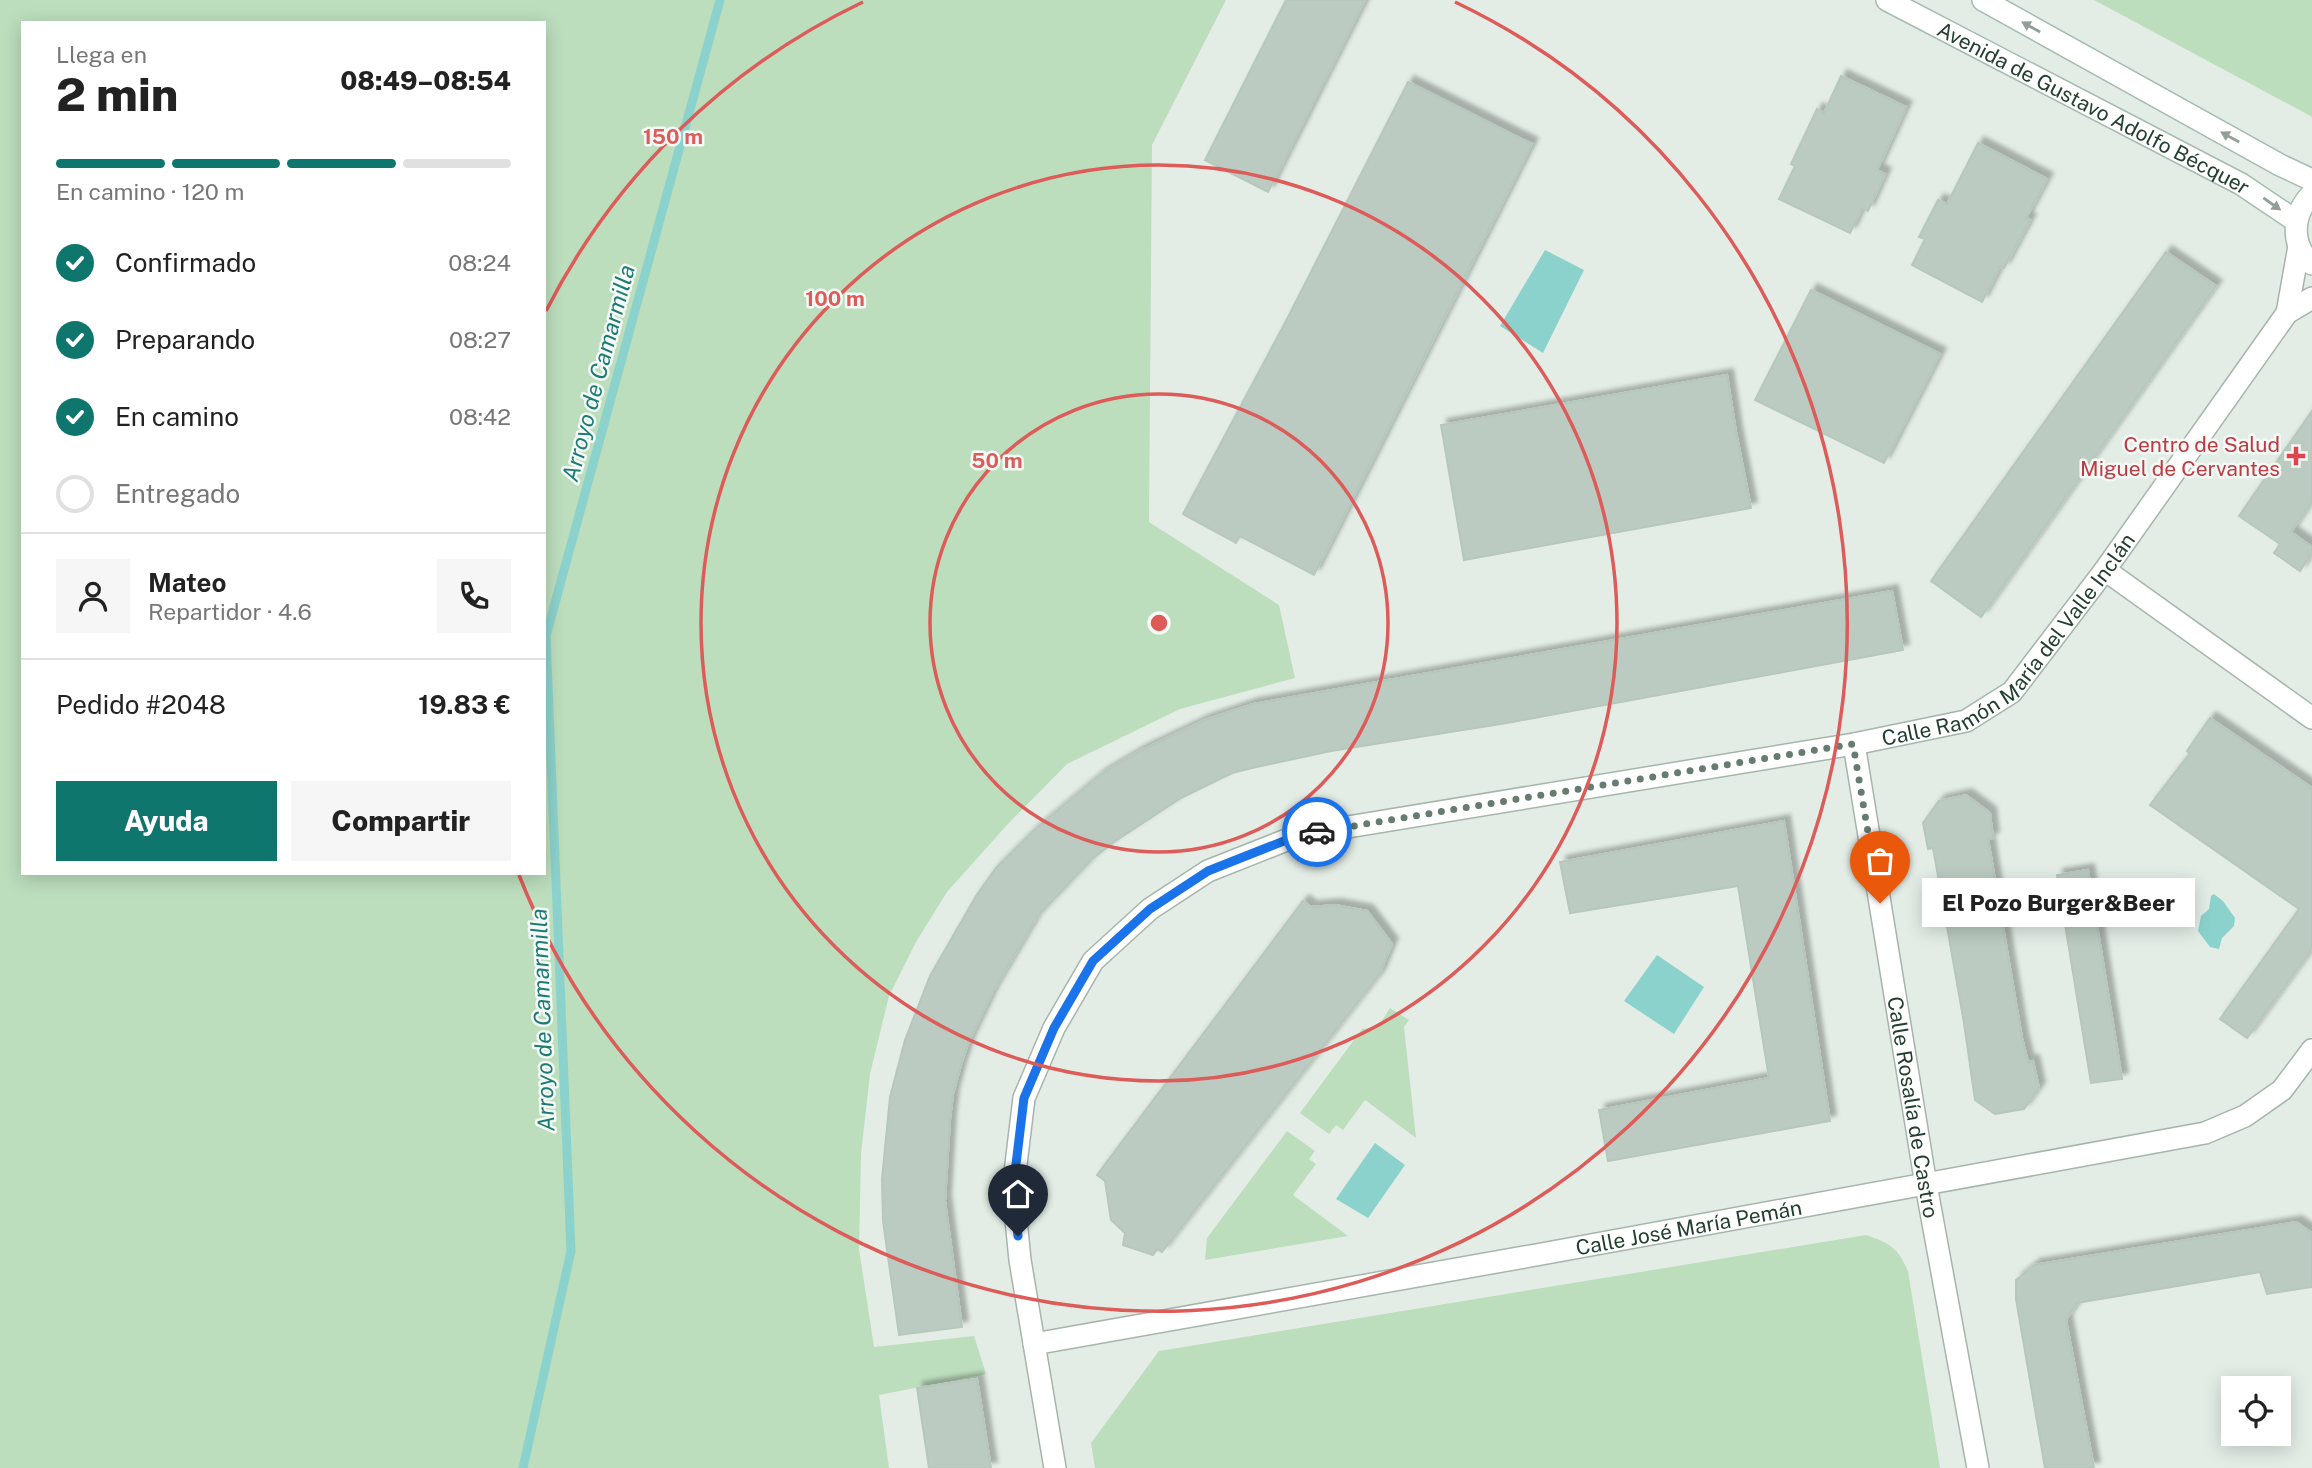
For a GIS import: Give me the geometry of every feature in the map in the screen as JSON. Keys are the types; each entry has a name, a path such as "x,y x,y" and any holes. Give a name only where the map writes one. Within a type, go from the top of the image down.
{"street":[{"name":"Avenida de Gustavo Adolfo Bécquer","path":"1887,0 2241,184 2297,221"},
{"name":"Avenida de Gustavo Adolfo Bécquer","path":"1983,0 2312,180"},
{"path":"2297,221 2303,205 2312,194"},
{"name":"Calle Ramón María del Valle Inclán","path":"2287,313 2299,246 2297,221"},
{"path":"2299,246 2312,264"},
{"name":"Calle Ramón María del Valle Inclán","path":"1055,1468 1020,1260 1013,1189 1024,1098 1054,1028 1093,961 1150,909 1208,871 1299,835 1853,744 1966,721 2012,692 2105,570 2287,313 2312,298"},
{"path":"2105,570 2312,718"},
{"name":"Calle Rosalía de Castro","path":"1853,744 1926,1185 1978,1468"},
{"name":"Calle José María Pemán","path":"1034,1344 1926,1185 2205,1132 2245,1116 2282,1090 2312,1050"}],"green space":[{"path":"0,0 1226,0 1152,145 1149,522 1279,605 1295,678 1180,709 1067,764 947,892 916,942 889,996 870,1074 861,1154 859,1249 874,1347 974,1336 986,1374 879,1395 889,1468 0,1468"},
{"path":"2094,0 2312,0 2312,117 2305,113"},
{"path":"1390,1008 1409,1020 1404,1027 1416,1138 1365,1100 1343,1130 1336,1125 1329,1134 1300,1113 1362,1029 1378,1027"},
{"path":"1287,1131 1315,1151 1309,1159 1316,1164 1293,1195 1348,1236 1205,1260 1207,1238"},
{"path":"1866,1235 1892,1247 1908,1271 1940,1468 1095,1468 1091,1443 1159,1351"}],"water":[{"path":"1545,250 1584,270 1543,353 1500,326"},
{"path":"2214,894 2223,901 2235,918 2234,926 2222,938 2219,949 2210,947 2198,931 2201,916 2209,909 2211,896"},
{"path":"1657,955 1704,987 1674,1034 1624,1001"},
{"path":"1375,1143 1405,1165 1368,1218 1336,1199"}],"building":[{"path":"1286,0 1365,0 1268,192 1205,160"},
{"path":"1841,76 1906,107 1877,170 1885,174 1868,211 1862,208 1850,233 1779,199 1795,166 1791,164 1817,109 1824,113"},
{"path":"1408,82 1532,144 1314,575 1240,536 1236,543 1183,514 1286,321"},
{"path":"1978,143 2047,179 2026,218 2030,220 2004,268 2000,267 1982,302 1912,265 1925,239 1919,237 1938,200 1947,204"},
{"path":"2166,252 2216,286 1981,617 1931,581"},
{"path":"1811,290 1940,354 1884,463 1755,400"},
{"path":"1727,375 1751,508 1464,560 1441,425"},
{"name":"Centro de Salud Miguel de Cervantes","path":"2312,411 2312,501 2291,532 2312,547 2312,553 2300,571 2274,553 2280,544 2239,516"},
{"path":"1892,591 1903,650 1507,723 1331,751 1252,768 1232,773 1181,798 1114,842 1092,859 1036,918 993,991 969,1041 961,1065 953,1094 945,1201 962,1327 899,1335 883,1221 882,1179 890,1097 905,1040 930,976 976,896 996,868 1034,830 1101,774 1140,751 1205,720 1253,704"},
{"path":"2210,718 2312,788 2312,949 2247,1038 2220,1019 2299,909 2150,805 2190,753 2187,751"},
{"path":"1966,795 1990,813 1993,838 1988,839 2022,1038 2028,1062 2033,1061 2039,1088 2024,1109 1995,1114 1975,1100 1933,848 1928,849 1923,823 1939,801"},
{"path":"1784,821 1830,1121 1608,1161 1599,1110 1769,1078 1738,886 1570,913 1560,862"},
{"path":"2088,870 2122,1079 2091,1083 2057,875"},
{"path":"1303,901 1311,907 1335,905 1367,911 1392,944 1379,975 1162,1252 1157,1249 1153,1255 1123,1245 1125,1233 1111,1220 1105,1181 1097,1175"},
{"path":"2296,1222 2312,1233 2312,1287 2267,1294 2260,1272 2077,1303 2066,1320 2094,1468 2045,1468 2016,1299 2016,1280 2034,1265"},
{"path":"977,1379 991,1468 929,1468 917,1388"}],"waterway":[{"name":"Arroyo de Camarmilla","path":"523,1468 571,1251 546,636 720,0"}],"way so far":[{"path":"1317,832 1853,744 1880,903"}],"place":[{"name":"Centro de Salud Miguel de Cervantes","path":"2296,456"},
{"name":"El Pozo Burger&Beer","path":"1880,903"}],"route":[{"path":"1018,1236 1013,1189 1024,1098 1054,1028 1093,961 1150,909 1208,871 1299,835 1317,832"}]}
